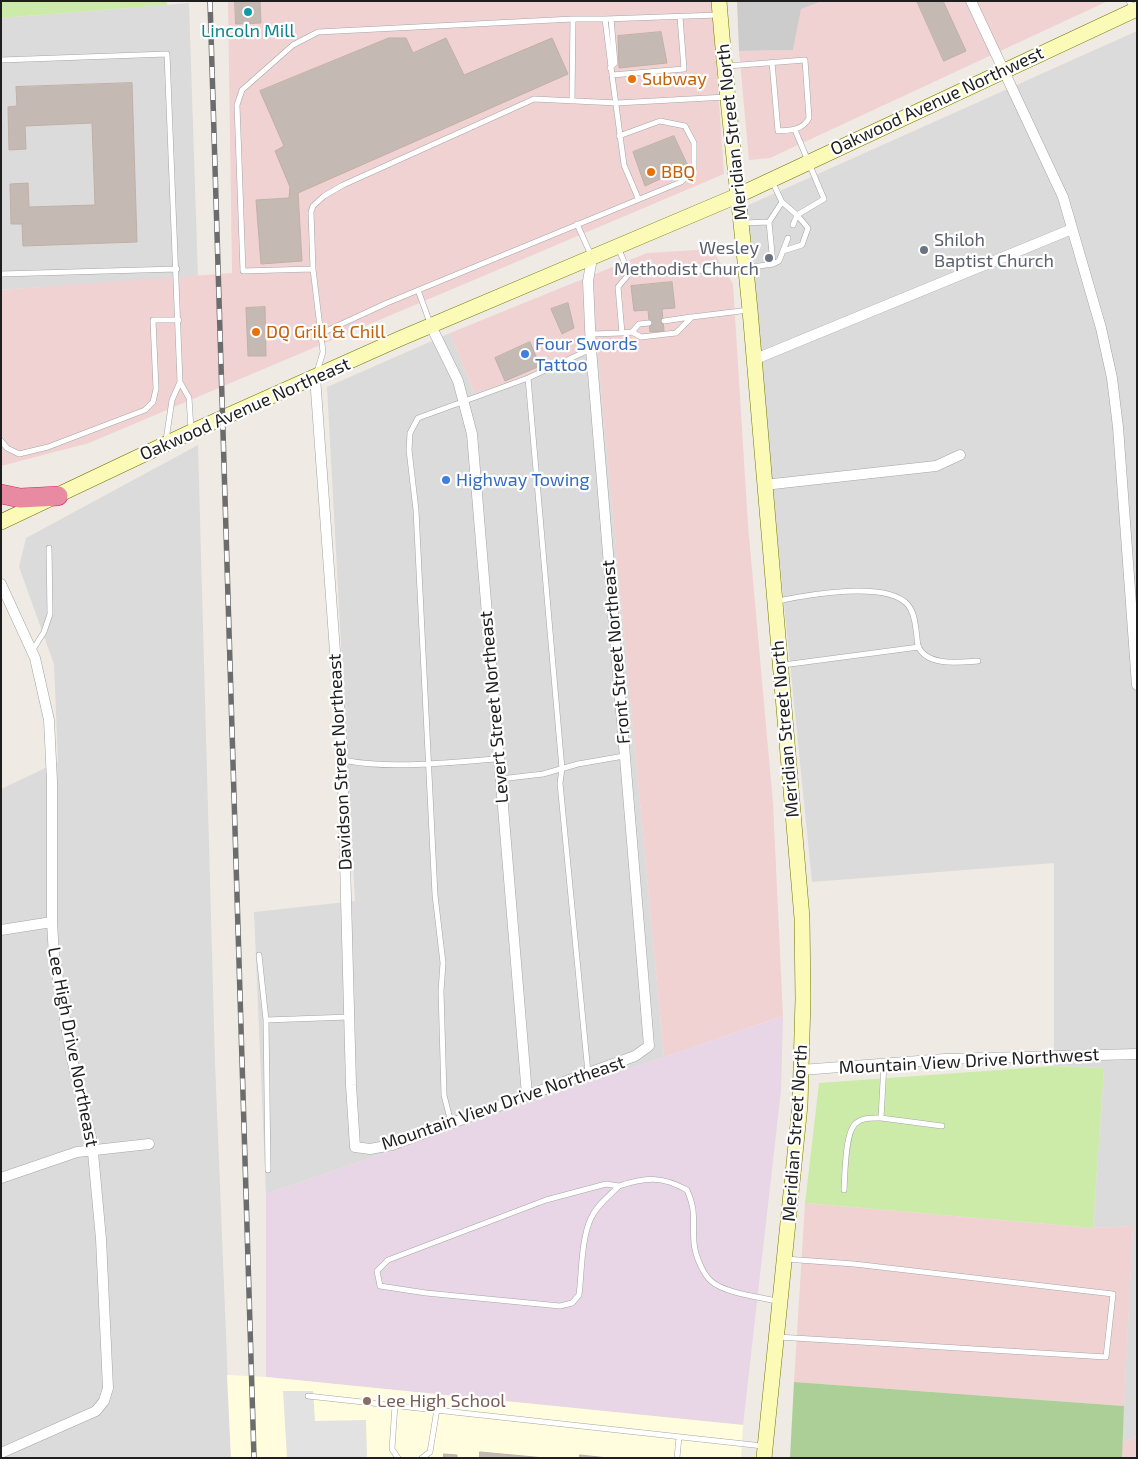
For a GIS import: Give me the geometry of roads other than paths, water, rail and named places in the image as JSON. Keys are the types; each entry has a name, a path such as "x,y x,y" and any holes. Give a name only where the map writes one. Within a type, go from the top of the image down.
{"highway":[{"path":"1,494 20,498 58,496"}],"street":[{"path":"971,1 1063,197 1100,328 1112,378 1133,565 1137,685"},
{"name":"Oakwood Avenue Northwest","path":"739,195 1133,7"},
{"name":"Meridian Street North","path":"720,8 729,97 732,156 739,195 750,310 802,918 803,999 800,1104 765,1452"},
{"name":"Oakwood Avenue Northeast","path":"1,522 165,444 315,377 739,195"},
{"path":"753,360 1072,229"},
{"name":"Front Street Northeast","path":"592,258 588,281 592,334 591,349 649,1046"},
{"name":"Levert Street Northeast","path":"431,326 458,381 472,434 527,1096"},
{"name":"Davidson Street Northeast","path":"315,377 342,760 349,1017 355,1147"},
{"path":"764,484 936,466 960,455"},
{"name":"Lee High Drive Northeast","path":"1,584 32,651 49,720 52,781 52,922 54,956 72,1059 93,1150 101,1239 108,1388 104,1401 96,1411 1,1453"},
{"path":"1,930 52,922"},
{"name":"Mountain View Drive Northeast","path":"355,1147 370,1149 392,1145 635,1056 649,1046"},
{"name":"Mountain View Drive Northwest","path":"801,1070 964,1059 1137,1054"},
{"path":"1,1178 77,1152 148,1144"}],"lane":[{"path":"313,269 243,271 237,105 242,90 293,45 318,32 573,19 680,17 720,8"},
{"path":"612,75 684,69 680,17"},
{"path":"605,18 624,165 638,198"},
{"path":"572,101 573,19"},
{"path":"610,68 615,63 612,19"},
{"path":"1,60 167,54 178,269 180,382 172,400 165,444"},
{"path":"726,66 772,62 806,60 809,118 806,125 795,130 778,131 772,62"},
{"path":"315,377 323,352 313,269 311,212 313,206 324,196 366,174 534,99 617,103 729,97"},
{"path":"322,333 418,290 638,198 681,182 694,168 694,143 684,126 660,121 619,136"},
{"path":"793,225 797,215 824,200 795,130"},
{"path":"771,179 782,202 808,228 802,245 783,251"},
{"path":"773,264 769,222 782,202"},
{"path":"741,223 769,222"},
{"path":"577,224 592,258"},
{"path":"622,333 618,287 629,274 745,268 773,264 779,262 788,238"},
{"path":"618,247 629,274"},
{"path":"1,274 178,269"},
{"path":"418,290 431,326"},
{"path":"664,321 750,310"},
{"path":"592,334 632,332 642,337 676,333 692,317"},
{"path":"1,441 7,448 19,454 48,447 145,410 153,402 156,390 153,320 179,320"},
{"path":"632,332 639,324 649,323"},
{"path":"452,1123 444,1094 441,991 444,964 435,895 416,510 409,450 410,433 418,418 435,410 464,403 528,378 591,349"},
{"path":"528,378 562,769 560,783 570,901 588,1074"},
{"path":"180,382 189,398 191,432"},
{"path":"32,651 44,632 50,614 49,548"},
{"path":"775,601 812,594 856,591 895,596 908,605 915,619 918,647 930,658 951,662 978,661"},
{"path":"781,665 918,647"},
{"path":"500,779 543,774 578,764 624,756"},
{"path":"342,760 359,763 428,763 498,759"},
{"path":"259,955 266,1020 268,1170"},
{"path":"266,1020 349,1017"},
{"path":"881,1118 884,1064"},
{"path":"844,1190 850,1133 855,1124 867,1118 881,1118 942,1126"},
{"path":"619,1186 606,1184 590,1187 546,1200 388,1260 377,1271 380,1286 426,1293 560,1306 572,1303 579,1294 587,1229 591,1217 619,1186 642,1178 673,1182 687,1190 695,1211 694,1242 697,1255 711,1282 731,1290 780,1302"},
{"path":"777,1337 1106,1357 1113,1294 854,1264 785,1259"},
{"path":"308,1396 679,1437 765,1452"},
{"path":"395,1405 392,1449 398,1458"},
{"path":"422,1458 430,1452 437,1410"},
{"path":"677,1458 679,1437"}],"railway":[{"path":"210,1 254,1458"}],"place":[{"name":"Lincoln Mill","path":"248,12"},
{"name":"Subway","path":"632,79"},
{"name":"BBQ","path":"651,172"},
{"name":"Shiloh Baptist Church","path":"924,250"},
{"name":"Wesley Methodist Church","path":"769,258"},
{"name":"DQ Grill & Chill","path":"256,332"},
{"name":"Four Swords Tattoo","path":"525,354"},
{"name":"Highway Towing","path":"446,480"},
{"name":"Lee High School","path":"367,1401"}]}
